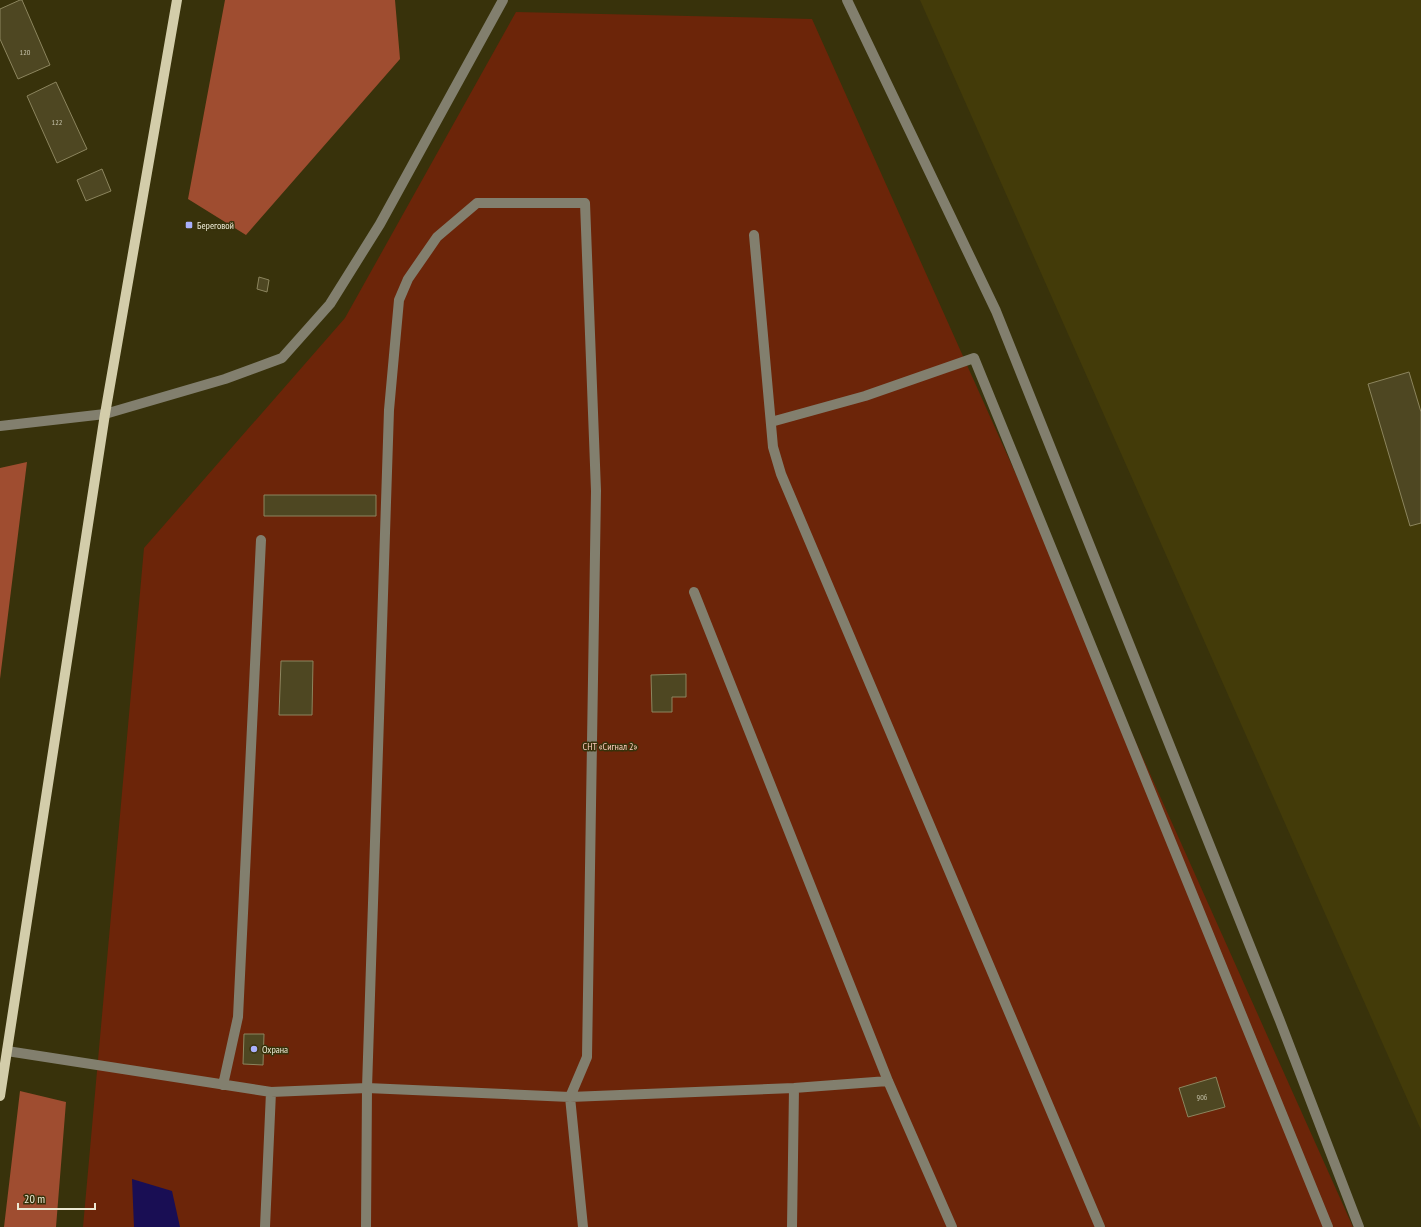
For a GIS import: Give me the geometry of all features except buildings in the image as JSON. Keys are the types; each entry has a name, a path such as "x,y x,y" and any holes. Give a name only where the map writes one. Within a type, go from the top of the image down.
{"main road":[{"path":"0,1096 105,414 177,0"}],"street":[{"path":"0,426 105,414 226,379 282,358 330,304 380,224 503,0"},
{"path":"847,0 996,311 1280,1021 1359,1227"},
{"path":"366,1227 367,1088 389,410 399,300 408,279 438,237 477,203 585,203 596,491 587,1057 570,1097 583,1227"},
{"path":"754,235 773,447 781,474 1100,1227"},
{"path":"771,422 865,396 974,358 1328,1227"},
{"path":"223,1085 238,1017 262,540"},
{"path":"694,592 888,1081 952,1227"},
{"path":"7,1052 271,1092 367,1088 570,1097 794,1088 888,1081"},
{"path":"792,1227 794,1088"},
{"path":"265,1227 271,1092"}],"shaded area":[{"path":"225,0 395,0 400,59 246,235 188,199"},
{"path":"920,0 1421,0 1421,1130"},
{"path":"27,462 0,679 0,468"},
{"path":"20,1091 66,1102 56,1227 4,1227"},
{"path":"132,1179 172,1191 180,1227 134,1227"}],"green space":[{"name":"СНТ «Сигнал 2»","path":"516,12 812,19 1353,1227 83,1227 144,548 345,318"}],"place":[{"name":"Береговой","path":"189,225"},
{"name":"Охрана","path":"254,1049"}]}
